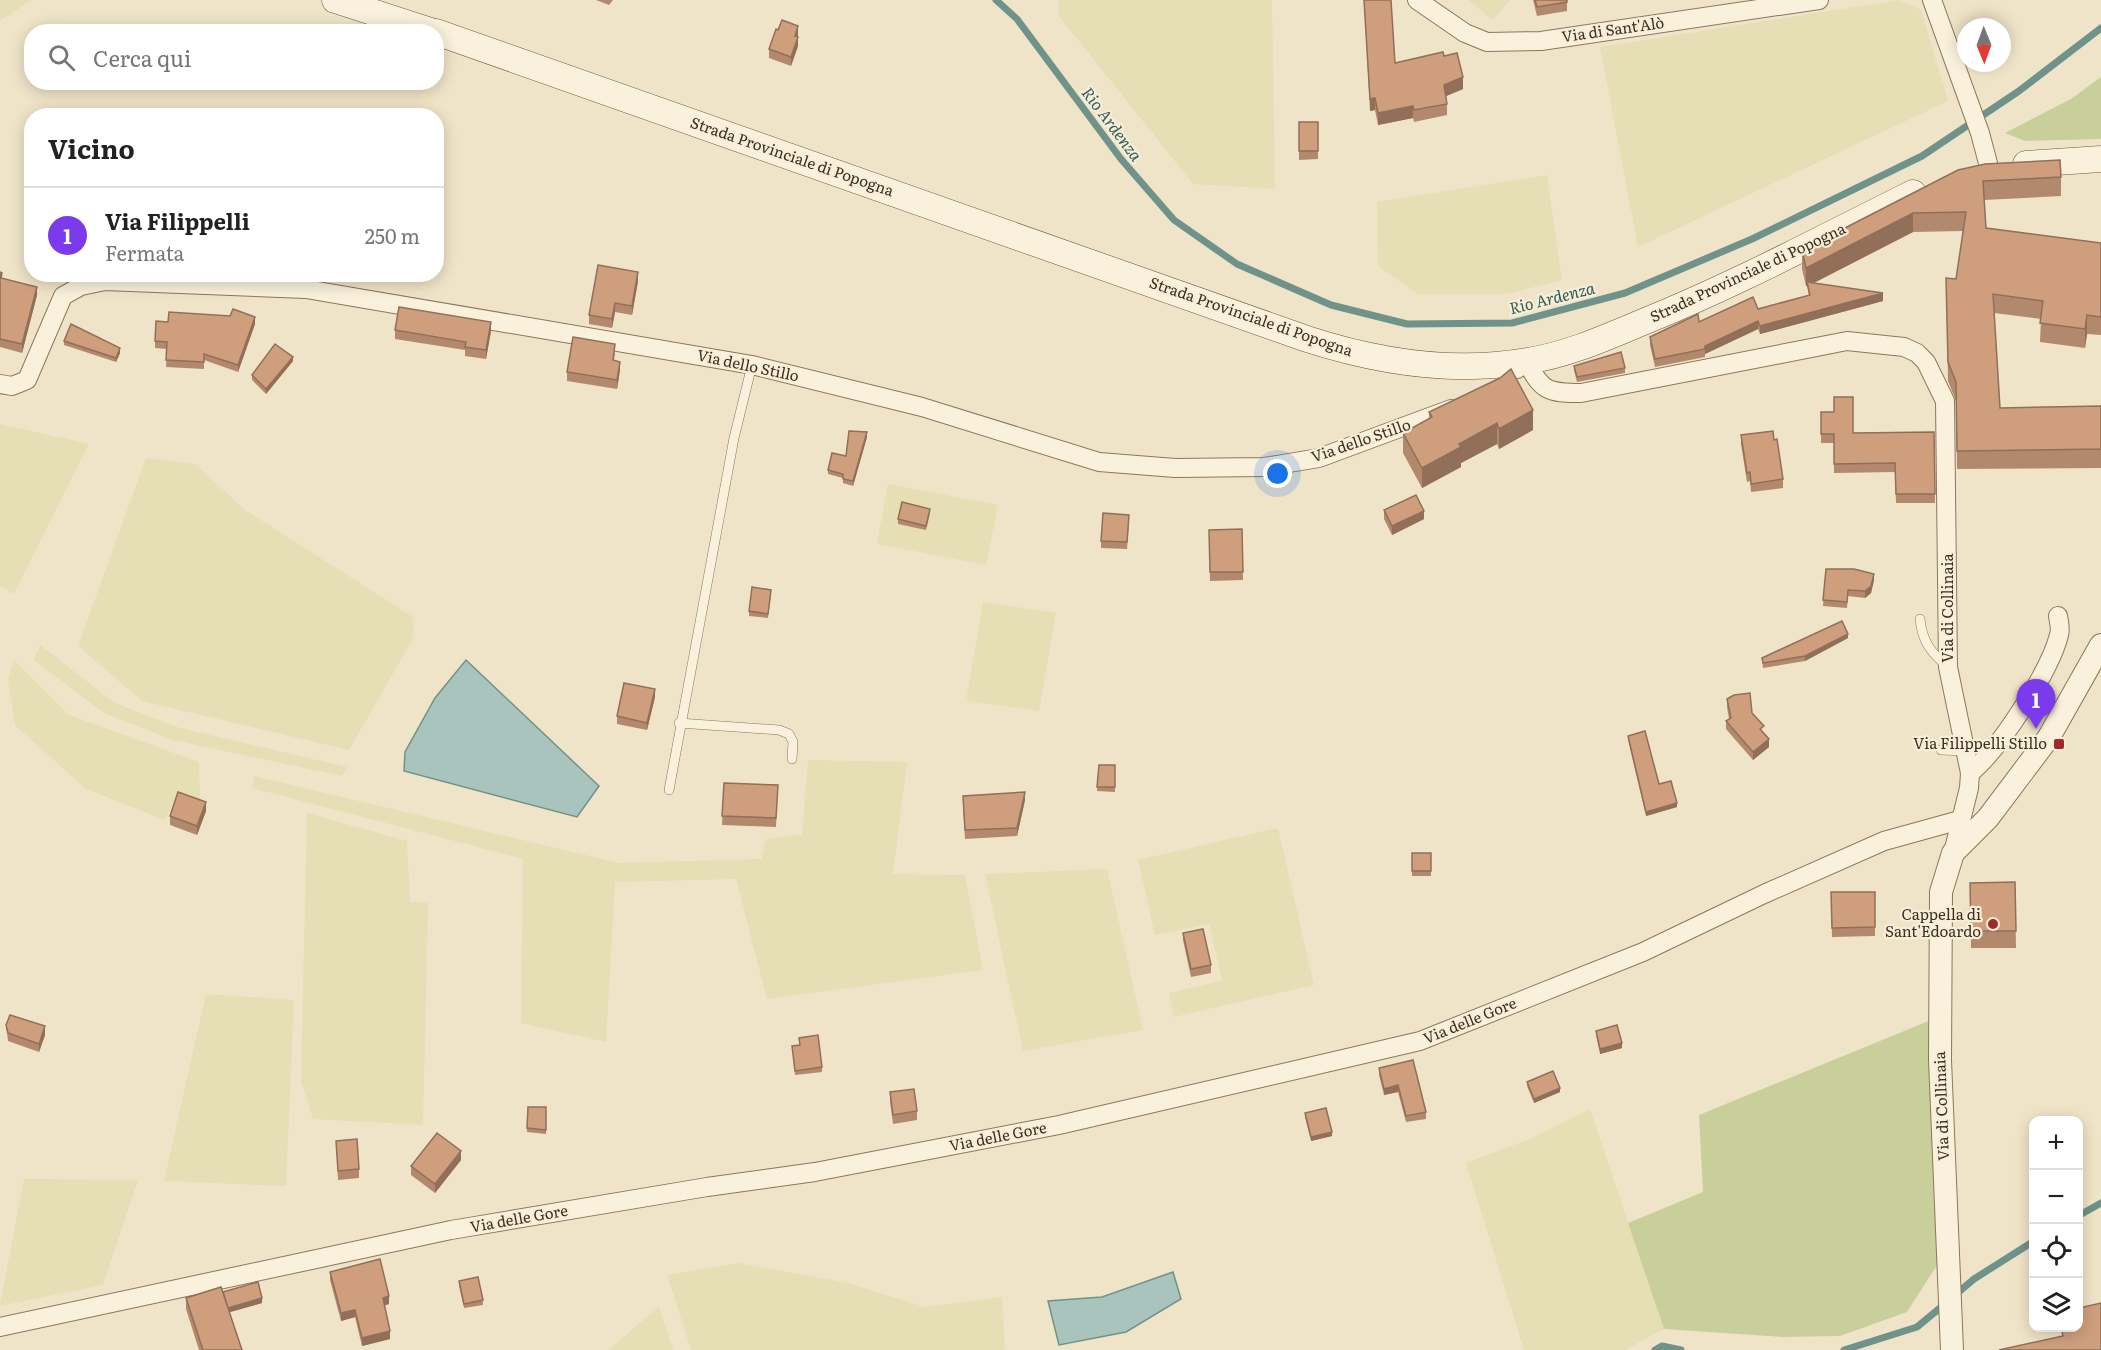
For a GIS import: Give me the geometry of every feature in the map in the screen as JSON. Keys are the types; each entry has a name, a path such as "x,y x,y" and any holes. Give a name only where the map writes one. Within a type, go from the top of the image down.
{"main road":[{"name":"Strada Provinciale di Popogna","path":"335,0 410,24"},
{"name":"Strada Provinciale di Popogna","path":"444,35 1323,344 1427,366 1526,362 1563,354 1695,301 1932,184"},
{"path":"1962,172 1989,167 2101,159"}],"street":[{"name":"Via di Sant'Alò","path":"1417,0 1465,33 1487,42 1541,41 1819,0"},
{"path":"1932,0 1980,133 1989,167"},
{"name":"Via dello Stillo","path":"0,384 12,386 27,380 63,296 81,286 97,282"},
{"name":"Via dello Stillo","path":"150,282 306,289 752,365 922,407 1099,462 1175,468 1264,467 1319,458 1463,403"},
{"name":"Via di Collinaia","path":"1526,362 1539,385 1559,393 1581,393 1847,341 1904,347 1917,353 1926,362 1945,401 1948,667 1970,773 1969,788 1953,854 1941,892 1939,957 1952,1350"},
{"path":"1503,381 1526,362"},
{"path":"1970,773 1997,747 2049,660 2060,633 2058,616"},
{"path":"1953,854 1988,818 2049,737 2101,645"},
{"name":"Via delle Gore","path":"0,1327 451,1230 707,1187 814,1172 1059,1125 1420,1041 1643,952 1764,894 1884,841 1960,820"}],"lane":[{"path":"669,790 679,723 734,438 752,365"},
{"path":"1920,619 1921,630 1930,651 1948,667"},
{"path":"679,723 779,730 789,734 793,742 792,759"},
{"path":"1941,750 1966,752"}],"shaded area":[{"path":"0,0 32,0 0,21"},
{"path":"1059,0 1272,0 1275,189 1193,184 1059,16"},
{"path":"1468,0 1510,0 1493,20"},
{"path":"1899,0 1921,10 1948,101 1638,247 1600,47"},
{"path":"1547,175 1562,280 1507,294 1418,294 1378,266 1377,202"},
{"path":"0,424 89,444 14,594 0,586"},
{"path":"146,458 195,464 245,510 413,617 413,639 349,750 142,701 78,646"},
{"path":"888,484 998,505 986,565 877,544"},
{"path":"983,602 1056,613 1039,711 966,701"},
{"path":"40,645 115,703 180,728 347,767 342,776 173,740 104,713 34,660"},
{"path":"14,660 69,715 199,762 200,800 178,792 165,820 86,789 15,725 8,680"},
{"path":"808,760 907,762 893,874 965,875 983,970 767,999 736,879 615,882 606,1042 521,1023 523,859 252,788 254,776 619,863 761,859 766,839 802,834"},
{"path":"307,813 407,841 410,902 428,903 423,1125 313,1119 301,1081"},
{"path":"1278,828 1314,985 1174,1017 1169,993 1222,981 1209,924 1155,935 1138,860"},
{"path":"1107,869 1143,1030 1023,1051 985,874"},
{"path":"206,994 294,1000 286,1186 164,1181"},
{"path":"1590,1109 1664,1329 1625,1350 1524,1350 1466,1163 1530,1139"},
{"path":"24,1179 138,1180 103,1285 0,1306"},
{"path":"738,1263 848,1283 925,1307 1002,1297 1005,1350 691,1350 667,1275"},
{"path":"659,1307 673,1350 608,1350"}],"green space":[{"path":"2101,77 2101,139 2025,141 2005,133 2071,99"},
{"path":"1931,1020 1941,1259 1907,1312 1840,1336 1783,1337 1664,1329 1628,1223 1703,1192 1699,1115"}],"water":[{"path":"466,660 599,786 577,817 404,771 405,752 435,698"},
{"path":"1173,1272 1181,1299 1126,1332 1059,1345 1048,1301 1102,1297"}],"building":[{"path":"1364,0 1391,0 1395,63 1443,52 1444,56 1457,53 1463,77 1444,85 1447,104 1414,110 1413,106 1378,113 1375,98 1370,99"},
{"path":"1535,0 1567,0 1567,2 1537,7"},
{"path":"782,20 798,26 795,36 798,37 791,57 769,49"},
{"path":"1299,122 1318,122 1318,151 1299,151"},
{"path":"2060,160 2061,177 1983,181 1986,228 2101,243 2101,317 2087,315 2085,329 2040,323 2043,301 1993,294 2000,408 2101,406 2101,449 1957,451 1956,382 1948,362 1946,278 1956,279 1966,212 1913,213 1806,268 1802,250 1958,170 1985,164"},
{"path":"598,265 638,272 632,306 615,303 612,319 589,315"},
{"path":"0,272 2,273 1,278 37,287 22,344 0,339"},
{"path":"1807,282 1883,293 1760,326 1758,321 1705,346 1705,349 1655,359 1650,337 1698,314 1699,322 1753,297 1758,309 1810,295"},
{"path":"399,307 491,322 486,350 465,347 466,342 395,330"},
{"path":"233,309 255,317 238,365 204,354 204,362 166,360 167,342 155,341 156,321 168,322 169,312 230,316"},
{"path":"71,324 120,348 116,358 64,341"},
{"path":"573,337 615,344 613,360 620,362 617,380 567,372"},
{"path":"275,344 293,357 266,389 252,375"},
{"path":"1621,352 1625,368 1577,377 1574,366"},
{"path":"1511,369 1533,410 1499,429 1497,423 1459,444 1461,447 1422,468 1403,433 1432,417 1429,412 1500,378"},
{"path":"1834,397 1853,397 1853,433 1934,432 1935,494 1896,494 1895,463 1834,464 1834,434 1821,434 1821,412 1834,412"},
{"path":"849,431 867,432 853,481 843,479 843,474 828,470 832,453 846,456"},
{"path":"1773,431 1774,440 1777,439 1783,479 1751,484 1741,435"},
{"path":"1416,495 1424,511 1392,526 1384,510"},
{"path":"902,502 930,509 926,526 898,519"},
{"path":"1103,513 1129,515 1127,542 1101,541"},
{"path":"1242,529 1243,572 1210,572 1209,530"},
{"path":"1826,569 1854,569 1874,574 1871,586 1865,591 1848,590 1847,602 1823,600"},
{"path":"752,587 771,590 768,614 749,611"},
{"path":"1842,621 1848,634 1805,656 1763,663 1762,658"},
{"path":"624,683 655,689 647,723 617,716"},
{"path":"1750,693 1752,713 1764,726 1760,729 1769,739 1753,752 1726,721 1731,718 1727,699 1734,695"},
{"path":"1645,731 1659,784 1671,781 1677,803 1646,812 1628,736"},
{"path":"1099,765 1115,765 1115,787 1097,787"},
{"path":"724,783 778,785 776,818 722,816"},
{"path":"178,792 206,802 197,826 170,816"},
{"path":"1025,792 1017,828 965,830 963,796"},
{"path":"1412,853 1431,853 1431,871 1412,871"},
{"name":"Cappella di Sant'Edoardo","path":"2015,882 2016,931 1971,931 1970,883"},
{"path":"1831,892 1875,892 1875,927 1832,928"},
{"path":"1203,929 1211,965 1191,969 1183,933"},
{"path":"10,1015 45,1026 39,1044 8,1033 6,1025"},
{"path":"1617,1025 1622,1043 1600,1049 1596,1031"},
{"path":"818,1035 822,1067 795,1071 792,1046 800,1045 799,1038"},
{"path":"1413,1060 1426,1112 1406,1116 1398,1085 1384,1089 1379,1068"},
{"path":"1553,1071 1560,1088 1534,1099 1527,1082"},
{"path":"914,1089 917,1111 893,1115 890,1092"},
{"path":"528,1107 546,1107 546,1130 527,1128"},
{"path":"1326,1108 1332,1132 1311,1137 1305,1113"},
{"path":"437,1133 461,1151 435,1184 411,1166"},
{"path":"357,1139 359,1169 338,1171 336,1141"},
{"path":"380,1259 389,1296 383,1298 390,1331 362,1338 355,1310 341,1313 330,1272"},
{"path":"478,1277 483,1300 464,1304 459,1281"},
{"path":"258,1282 262,1298 228,1308 223,1292"},
{"path":"221,1287 242,1350 203,1350 186,1298"},
{"path":"2101,1303 2101,1350 1999,1350 2063,1336 2062,1332 2083,1332 2083,1307"}],"waterway":[{"name":"Rio Ardenza","path":"996,0 1017,19 1121,159 1174,220 1237,264 1331,305 1407,324 1512,323 1625,293 1752,239 1922,156 2019,91 2101,28"},
{"path":"2083,1213 2101,1203"},
{"path":"1955,1295 1974,1279 2029,1244"},
{"path":"1844,1350 1917,1327 1946,1303"},
{"path":"1655,1350 1662,1346 1681,1350"}],"place":[{"name":"Via Filippelli","path":"2036,729"},
{"name":"Via Filippelli Stillo","path":"2059,744"},
{"name":"Cappella di Sant'Edoardo","path":"1993,924"}]}
